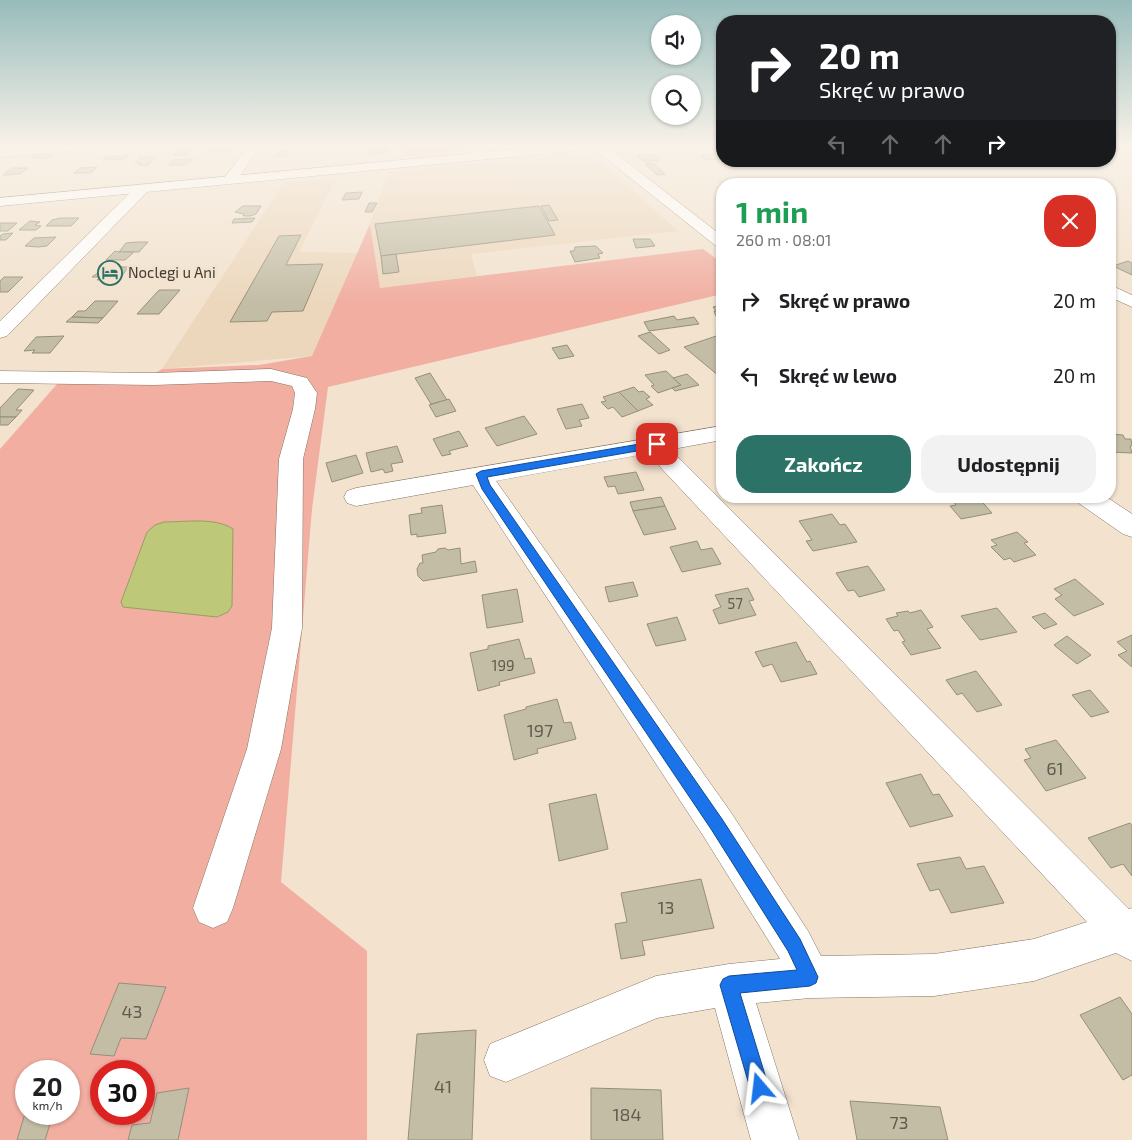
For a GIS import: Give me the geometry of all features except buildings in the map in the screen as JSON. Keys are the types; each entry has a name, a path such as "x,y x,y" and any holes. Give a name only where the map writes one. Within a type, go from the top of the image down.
{"street":[{"path":"0,202 42,198"},
{"path":"0,332 133,198"},
{"path":"665,198 716,238"},
{"path":"1116,293 1132,302"},
{"path":"0,377 154,379 271,375 300,382 306,393 304,409 291,459 287,628 264,749 213,908"},
{"path":"356,497 716,434"},
{"path":"506,1060 656,997 729,985 810,977 934,975 1034,960 1129,933 669,462 657,444"},
{"path":"481,474 486,486 716,824 794,945 810,977"},
{"path":"1096,503 1132,527"},
{"path":"729,985 775,1140"}],"shaded area":[{"path":"273,198 326,198 299,252 358,253 313,356 162,369"},
{"path":"379,198 641,198 678,231 471,254 477,276 380,288 370,224"},
{"path":"370,224 380,288 703,249 716,259 716,295 328,387 312,509 281,882 367,951 367,1140 0,1140 0,449 58,383 137,384 162,369 259,365 312,356"},
{"path":"164,522 209,522 226,525 233,529 232,606 228,612 217,617 123,607 121,602 147,532 155,525"}],"place":[{"name":"Noclegi u Ani","path":"110,273"}],"route":[{"path":"657,444 481,474 486,486 716,824 794,945 810,977 729,985 760,1088"}]}
